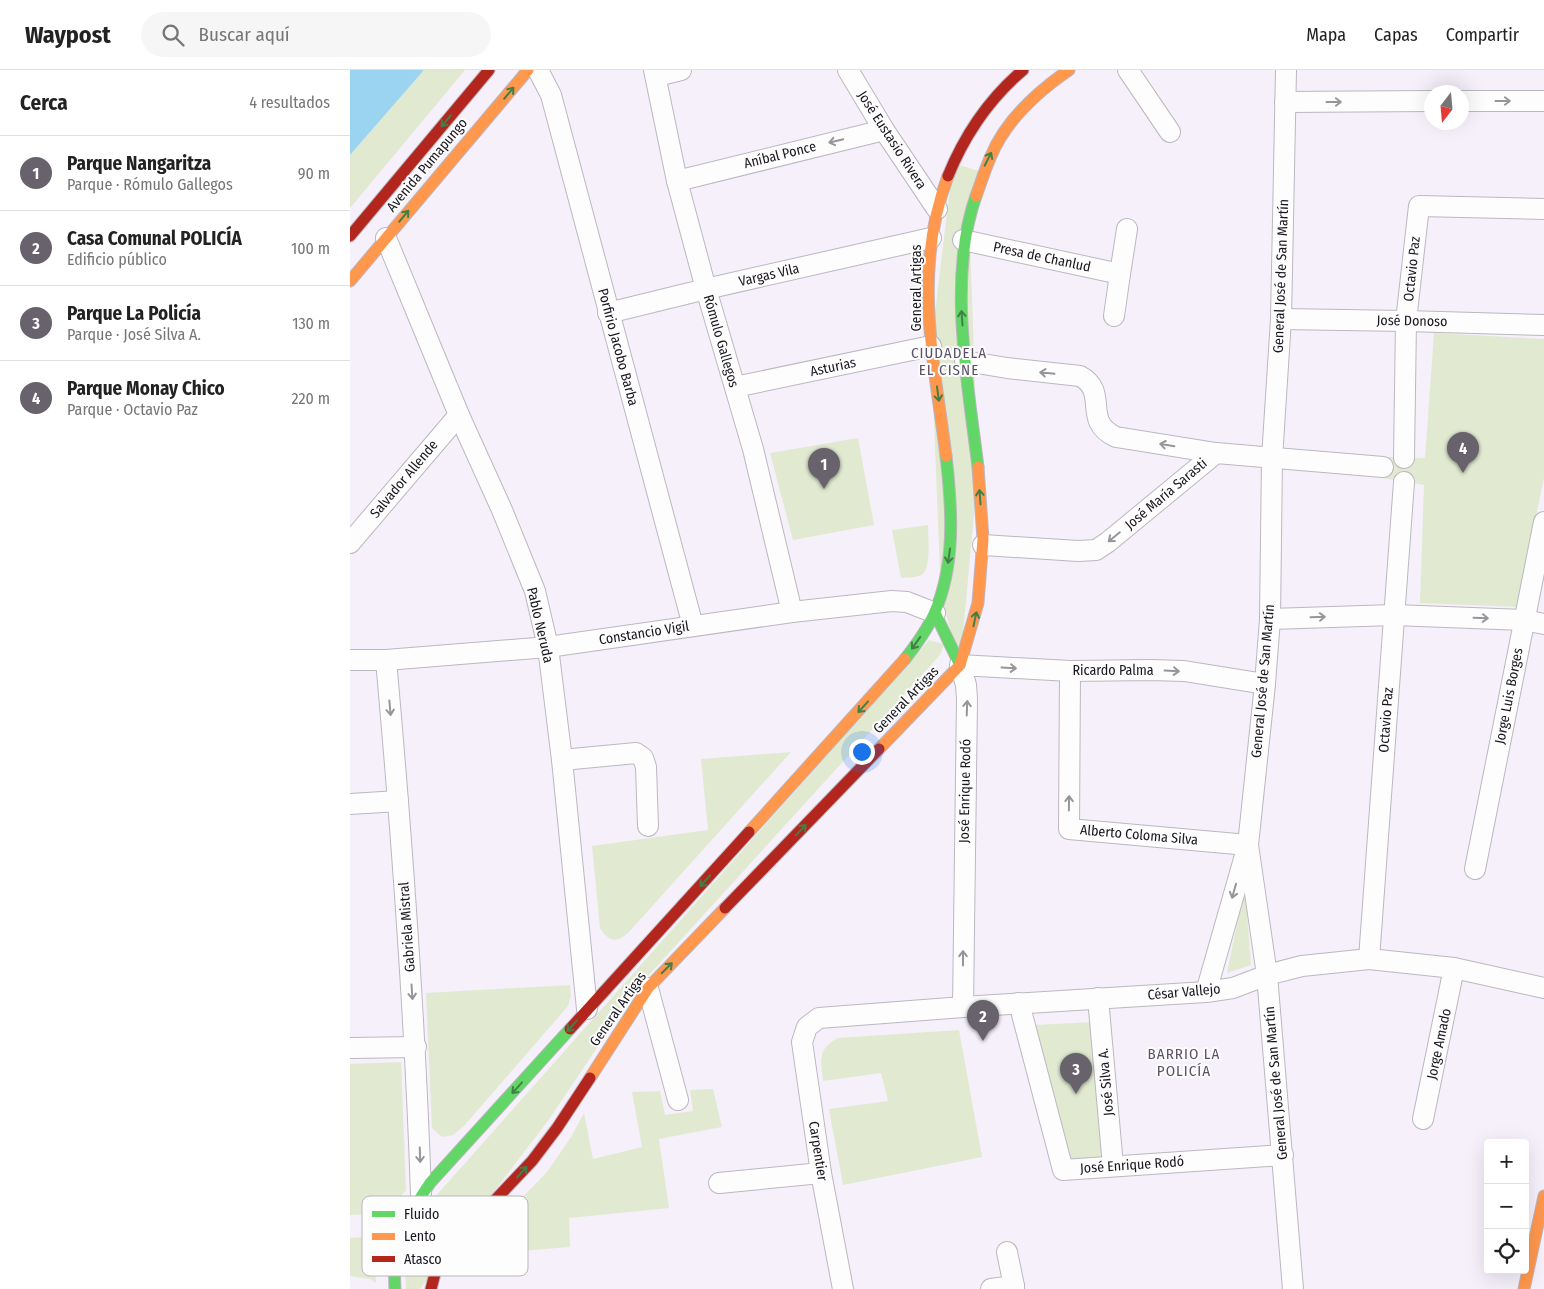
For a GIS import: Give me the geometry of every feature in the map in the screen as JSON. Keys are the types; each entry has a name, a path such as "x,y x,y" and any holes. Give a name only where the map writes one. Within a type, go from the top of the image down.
{"street":[{"name":"Avenida Pumapungo","path":"350,236 489,70"},
{"name":"Avenida Pumapungo","path":"350,281 528,70"},
{"name":"Porfirio Jacobo Barba","path":"538,70 551,95 608,313 694,626"},
{"path":"656,73 681,70"},
{"name":"José Eustasio Rivera","path":"848,70 884,130 937,209"},
{"name":"General Artigas","path":"422,1195 444,1166 896,671 935,613 946,574 950,550 951,522 942,427 931,346 928,274 931,238 937,209 953,163 969,131 1008,82 1023,70"},
{"name":"General Artigas","path":"499,1196 543,1147 648,988 960,665 969,646 978,604 983,545 978,472 965,362 960,292 964,240 974,192 998,140 1020,111 1043,89 1069,70"},
{"path":"1128,70 1170,132"},
{"name":"General José de San Martín","path":"1286,70 1281,319 1272,458 1270,619 1248,845 1266,975 1283,1155 1293,1289"},
{"name":"Rómulo Gallegos","path":"656,73 677,181 753,450 792,612"},
{"path":"1469,101 1544,101"},
{"path":"1285,102 1424,102"},
{"name":"Aníbal Ponce","path":"677,181 884,130"},
{"name":"Octavio Paz","path":"1404,458 1406,321 1419,206 1544,209"},
{"path":"1114,316 1127,229"},
{"name":"Pablo Neruda","path":"386,238 459,415 502,510 535,591 548,647 562,760 587,1009"},
{"name":"Vargas Vila","path":"608,313 931,238"},
{"name":"Presa de Chanlud","path":"964,240 1120,274"},
{"name":"José Donoso","path":"1281,319 1544,325"},
{"name":"Asturias","path":"735,387 931,346"},
{"path":"965,362 1080,376 1089,381 1094,389 1098,423 1106,433 1116,437 1216,453"},
{"name":"Salvador Allende","path":"350,543 459,415"},
{"name":"José María Sarasti","path":"983,545 1078,551 1096,550 1216,453 1383,467"},
{"name":"Octavio Paz","path":"1369,959 1404,482"},
{"name":"Jorge Luis Borges","path":"1476,869 1544,522"},
{"name":"Constancio Vigil","path":"350,660 386,660 548,647 792,612 892,601 907,602 935,613"},
{"path":"935,613 960,665"},
{"path":"1270,619 1394,614 1524,620 1544,624"},
{"name":"Gabriela Mistral","path":"386,660 416,1047 422,1195"},
{"name":"Ricardo Palma","path":"960,665 1070,671 1184,671 1265,684"},
{"name":"José Enrique Rodó","path":"960,665 966,684 967,699 963,1006"},
{"name":"Alberto Coloma Silva","path":"1070,671 1069,829 1248,845"},
{"path":"562,760 636,753 643,758 646,767 648,826"},
{"path":"350,804 398,802"},
{"path":"1206,992 1248,845"},
{"name":"César Vallejo","path":"819,1018 963,1006 1206,992 1233,988 1266,975 1302,966 1369,959 1454,968 1544,988"},
{"name":"Jorge Amado","path":"1423,1119 1454,968"},
{"path":"648,988 678,1100"},
{"name":"José Silva A.","path":"1098,998 1114,1166"},
{"name":"José Enrique Rodó","path":"1019,1003 1064,1170 1283,1155"},
{"name":"Carpentier","path":"819,1018 807,1027 802,1042 821,1173 843,1289"},
{"path":"350,1048 416,1047"},
{"path":"720,1183 821,1173"},
{"path":"1524,1289 1543,1202"},
{"path":"991,1289 1014,1287 1007,1252"},
{"name":"General Artigas","path":"395,1276 395,1289"},
{"name":"General Artigas","path":"430,1289 434,1276"}],"green space":[{"path":"424,70 465,70 350,208 350,155"},
{"path":"953,163 982,172 969,212 978,472 960,665 941,596 931,346"},
{"path":"1434,333 1544,339 1544,478 1517,607 1420,603 1424,485 1382,478 1383,457 1425,458"},
{"path":"858,438 874,525 793,540 770,453"},
{"path":"928,525 927,567 917,577 901,578 892,530"},
{"path":"929,640 944,644 940,655 637,988 550,1118 491,1196 436,1196"},
{"path":"791,752 628,933 616,940 606,936 600,928 592,846 708,830 701,759"},
{"path":"1245,885 1251,965 1227,973"},
{"path":"570,985 571,996 568,1006 464,1126 453,1135 442,1137 432,1128 426,993"},
{"path":"1093,1022 1107,1162 1068,1163 1035,1025"},
{"path":"959,1030 982,1157 843,1185 829,1109 888,1101 881,1073 823,1081 821,1061 823,1051 831,1042 838,1038"},
{"path":"401,1062 406,1190 401,1196 362,1196 362,1214 350,1215 350,1064"},
{"path":"713,1089 722,1127 659,1139 669,1208 569,1218 570,1247 528,1250 528,1196 524,1196 547,1172 571,1137 584,1113 593,1159 642,1147 632,1092 660,1091 665,1115 693,1111 690,1090"},
{"path":"362,1237 362,1276 376,1276 376,1283 370,1279 350,1276 350,1238"},
{"path":"405,1276 430,1276 420,1289 406,1289"}],"water":[{"path":"350,70 424,70 350,155"}],"traffic: fast":[{"path":"976,196 967,228 961,296 965,366 978,467"},
{"path":"905,659 921,637 934,614 946,576 951,536 946,456"},
{"path":"935,613 960,665"},
{"path":"422,1196 430,1183 570,1029"},
{"path":"395,1276 395,1289"}],"traffic: slow":[{"path":"350,281 528,70"},
{"path":"976,196 991,156 1005,130 1034,97 1069,70"},
{"path":"946,456 932,350 928,281 937,211 948,176"},
{"path":"879,749 960,665 978,603 983,539 978,467"},
{"path":"749,832 905,659"},
{"path":"590,1078 648,988 725,908"},
{"path":"1524,1289 1544,1196"}],"traffic: jam":[{"path":"350,236 489,70"},
{"path":"948,176 962,146 979,118 999,93 1023,70"},
{"path":"725,908 879,749"},
{"path":"570,1029 749,832"},
{"path":"499,1196 532,1161 557,1128 590,1078"},
{"path":"431,1289 434,1276"}],"place":[{"name":"Parque Monay Chico","path":"1463,473"},
{"name":"Parque Nangaritza","path":"824,489"},
{"name":"Casa Comunal POLICÍA","path":"983,1041"},
{"name":"Parque La Policía","path":"1076,1094"}],"district":[{"name":"CIUDADELA EL CISNE","path":"949,362"},
{"name":"BARRIO LA POLICÍA","path":"1184,1062"}]}
